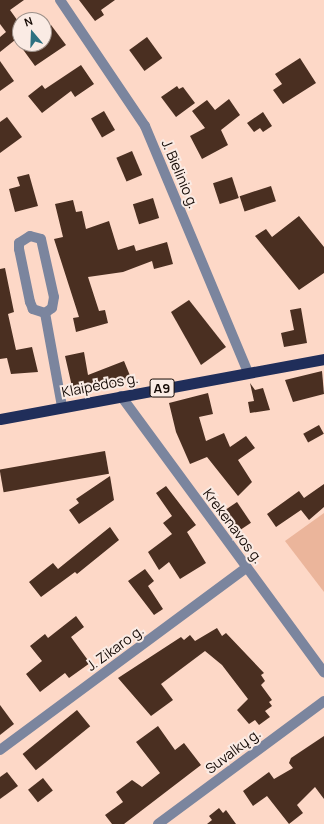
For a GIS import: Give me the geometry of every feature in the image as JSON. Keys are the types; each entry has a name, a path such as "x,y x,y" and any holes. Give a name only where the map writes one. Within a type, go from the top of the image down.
{"highway":[{"name":"Klaipėdos g.","path":"0,419 324,358"}],"street":[{"name":"J. Bielinio g.","path":"60,0 145,126 248,372"},
{"path":"30,236 41,239 54,297 52,308 45,313 33,309 30,302 19,249 19,243 30,236"},
{"path":"45,313 62,407"},
{"name":"Krekenavos g.","path":"121,396 324,672"},
{"name":"J. Zikaro g.","path":"0,750 247,567"},
{"name":"Suvalkų g.","path":"158,824 324,701"}],"shaded area":[{"path":"324,513 324,592 285,541"}],"building":[{"path":"0,0 24,0 10,10 12,13 12,42 0,52 0,37 6,32 0,24"},
{"path":"79,0 115,0 101,10 104,15 95,21"},
{"path":"52,26 66,45 35,66 25,52 52,52"},
{"path":"147,37 162,58 144,71 129,50"},
{"path":"300,58 316,83 283,104 273,90 282,84 275,74"},
{"path":"0,61 14,81 0,91"},
{"path":"81,65 94,84 75,97 71,91 42,113 28,96 42,85 45,89"},
{"path":"177,86 179,89 183,87 195,103 176,117 161,97"},
{"path":"229,99 240,115 221,130 228,145 202,159 190,136 205,128 192,111 207,100 215,110"},
{"path":"104,111 115,130 102,138 91,119"},
{"path":"263,112 272,126 263,132 260,128 254,132 247,123"},
{"path":"7,117 22,137 0,153 0,122"},
{"path":"132,151 142,175 127,182 116,158"},
{"path":"29,174 38,206 15,212 9,189 20,186 17,177"},
{"path":"232,177 239,198 220,204 213,183"},
{"path":"271,186 276,201 245,211 240,196"},
{"path":"153,198 159,218 139,224 133,204"},
{"path":"73,200 76,212 82,211 86,229 109,221 118,250 134,245 136,251 167,242 173,264 154,269 152,261 123,272 88,277 99,311 105,310 108,323 76,332 73,318 79,317 54,239 63,237 55,204"},
{"path":"299,216 324,247 324,273 299,290 255,236 266,229 272,237"},
{"path":"5,268 14,312 8,314 16,350 32,347 38,372 11,374 7,358 0,359 0,269"},
{"path":"189,300 226,347 201,365 171,312"},
{"path":"301,308 307,343 284,347 281,333 294,330 290,310"},
{"path":"84,352 88,375 124,361 131,378 111,385 110,382 73,391 65,356"},
{"path":"322,371 324,394 293,402 285,380"},
{"path":"250,383 255,390 263,388 270,410 250,413 248,402 254,401"},
{"path":"208,393 213,414 199,417 206,441 224,433 230,447 246,436 255,448 238,460 252,482 238,496 207,457 190,464 176,432 169,403"},
{"path":"319,425 324,434 308,442 303,434"},
{"path":"105,451 109,474 4,492 0,470"},
{"path":"110,476 114,500 79,524 69,510 79,503 76,499"},
{"path":"324,484 324,507 309,520 301,510 276,527 267,514 299,491 304,498"},
{"path":"166,486 196,525 187,532 206,563 180,579 169,562 159,570 148,552 172,534 163,523 172,516 156,493"},
{"path":"237,502 251,523 235,533 221,513"},
{"path":"110,527 119,540 77,574 75,572 41,597 29,582 53,563 58,569"},
{"path":"145,569 154,581 148,586 163,609 154,615 128,581"},
{"path":"76,616 84,627 71,637 90,663 69,678 65,673 40,692 26,674 42,661 30,646 45,634 48,638"},
{"path":"217,628 222,636 226,633 264,673 261,675 265,681 261,685 272,700 269,702 272,706 265,711 270,717 259,725 255,720 249,724 237,710 248,699 222,665 205,651 161,684 173,700 151,716 118,678 181,637 184,640 190,635 195,641"},
{"path":"0,705 14,724 0,735"},
{"path":"77,710 90,726 36,770 23,754"},
{"path":"158,726 175,750 184,743 201,765 124,824 112,824 105,815 123,802 116,792 132,780 142,787 160,773 136,742"},
{"path":"324,736 324,799 315,787 297,805 303,813 289,824 267,796 253,806 243,791 269,772 274,779 293,768 289,763 291,758"},
{"path":"7,772 18,786 0,799 0,777"},
{"path":"43,778 53,791 38,802 28,790"},
{"path":"219,808 223,813 226,810 236,824 207,824 212,820 209,816"}]}
